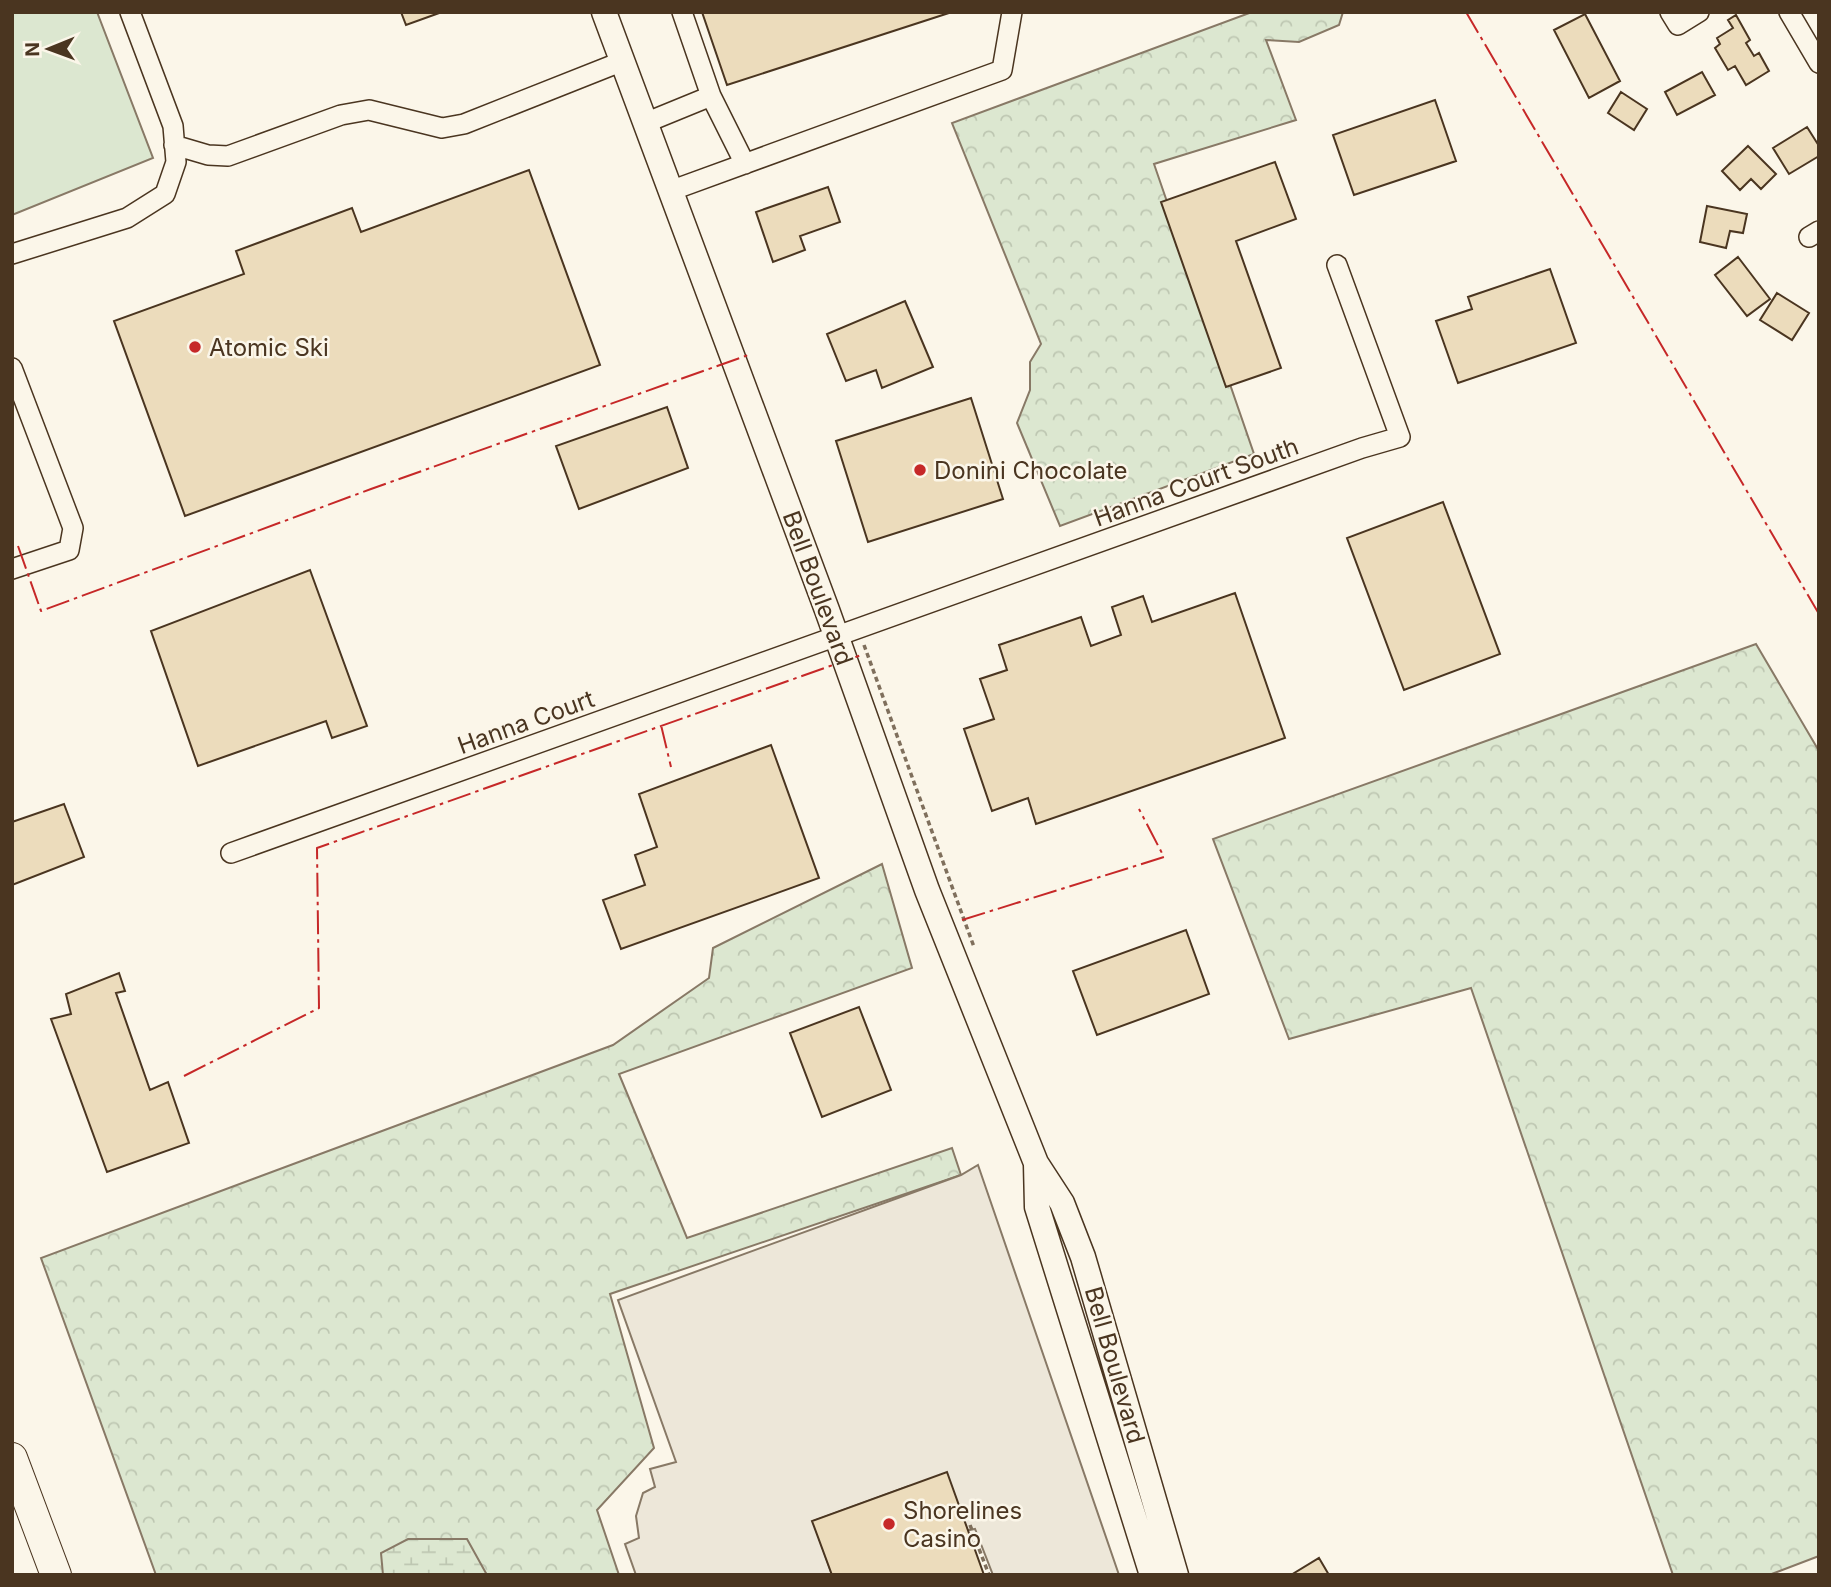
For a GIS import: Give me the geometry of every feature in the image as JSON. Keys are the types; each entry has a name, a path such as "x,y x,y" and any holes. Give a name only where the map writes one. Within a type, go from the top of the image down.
{"highway":[{"path":"12,1458 56,1575"}],"main road":[{"name":"Bell Boulevard","path":"604,12 836,636 927,890 1036,1163 1062,1203 1083,1256 1176,1575"},
{"name":"Bell Boulevard","path":"1036,1163 1037,1207 1152,1575"}],"street":[{"path":"16,253 127,218 165,194 176,162 173,126 130,12"},
{"path":"682,12 711,96 745,164"},
{"path":"670,191 1002,70 1012,12"},
{"path":"1670,12 1678,25 1699,12"},
{"path":"1789,12 1819,63"},
{"path":"174,145 208,155 228,156 341,115 369,110 442,128 464,124 623,61"},
{"path":"645,123 711,96"},
{"name":"Hanna Court South","path":"836,636 1362,448 1400,438 1337,265"},
{"path":"12,368 73,528 69,550 12,569"},
{"name":"Hanna Court","path":"231,853 836,636"}],"path":[{"path":"864,643 975,950"},
{"path":"970,1525 989,1575"}],"green space":[{"path":"12,12 97,12 153,158 12,215"},
{"path":"1252,12 1343,12 1339,25 1299,42 1266,40 1296,120 1154,164 1254,454 1060,526 1017,423 1030,390 1030,362 1041,344 952,123"},
{"path":"1756,644 1819,751 1819,1556 1769,1575 1673,1575 1471,988 1289,1039 1213,839"},
{"path":"882,864 912,968 619,1074 687,1238 952,1148 961,1175 610,1294 654,1448 597,1510 619,1575 156,1575 41,1258 613,1045 709,978 713,948"},
{"path":"408,1539 467,1539 487,1575 383,1575 381,1553"}],"shaded area":[{"path":"978,1165 1119,1575 993,1575 975,1529 939,1536 919,1507 909,1486 813,1521 832,1575 636,1575 625,1544 639,1538 636,1516 643,1493 655,1487 650,1469 676,1462 618,1300 961,1175"}],"building":[{"path":"401,12 442,12 406,25"},
{"path":"702,12 952,12 727,85"},
{"path":"1585,14 1620,81 1589,98 1554,30"},
{"path":"1736,15 1750,40 1746,43 1754,56 1759,53 1769,71 1746,85 1735,66 1728,70 1715,48 1720,44 1717,38 1733,28 1728,20"},
{"path":"1702,72 1715,95 1677,115 1665,92"},
{"path":"1621,92 1647,109 1634,130 1608,113"},
{"path":"1435,100 1456,161 1354,195 1333,135"},
{"path":"1807,127 1819,146 1819,156 1789,174 1773,148"},
{"path":"1748,146 1776,174 1761,189 1751,179 1740,190 1722,171"},
{"path":"1275,162 1296,219 1236,241 1281,368 1226,387 1161,202"},
{"path":"529,170 600,365 185,516 114,321 244,274 236,251 352,208 361,232"},
{"path":"828,187 840,222 800,236 805,250 773,262 756,212"},
{"path":"1707,206 1747,214 1743,233 1730,231 1726,248 1700,242"},
{"path":"1738,257 1770,299 1747,316 1715,275"},
{"path":"1550,269 1576,343 1458,383 1436,321 1472,309 1468,297"},
{"path":"1777,293 1809,313 1792,340 1760,320"},
{"path":"905,301 933,367 882,388 876,370 846,381 827,334"},
{"name":"Donini Chocolate","path":"971,398 1003,499 868,542 836,441"},
{"path":"667,407 688,468 579,509 556,446"},
{"path":"1443,502 1500,654 1404,690 1347,538"},
{"path":"310,570 367,726 332,738 326,721 198,766 151,631"},
{"path":"1235,593 1285,738 1036,824 1028,798 992,811 964,729 994,719 980,679 1007,670 999,645 1081,617 1091,646 1121,635 1112,607 1143,596 1152,622"},
{"path":"771,745 819,878 621,949 603,900 645,885 635,855 657,847 639,794"},
{"path":"64,804 84,857 12,885 12,822"},
{"path":"1186,930 1209,994 1097,1035 1073,971"},
{"path":"119,973 125,991 116,993 150,1090 168,1082 189,1143 107,1172 51,1019 71,1014 66,994"},
{"path":"859,1007 891,1090 822,1117 790,1033"},
{"name":"Shorelines Casino","path":"947,1472 984,1575 832,1575 812,1521"},
{"path":"1319,1558 1329,1575 1291,1575"}],"power":[{"path":"1466,12 1819,614"},
{"path":"18,546 41,611 371,489 751,354"},
{"path":"184,1076 319,1008 317,848 864,654"},
{"path":"661,725 671,767"},
{"path":"962,920 1164,857 1139,809"}],"place":[{"name":"Atomic Ski","path":"195,347"},
{"name":"Donini Chocolate","path":"920,470"},
{"name":"Shorelines Casino","path":"889,1524"}]}
